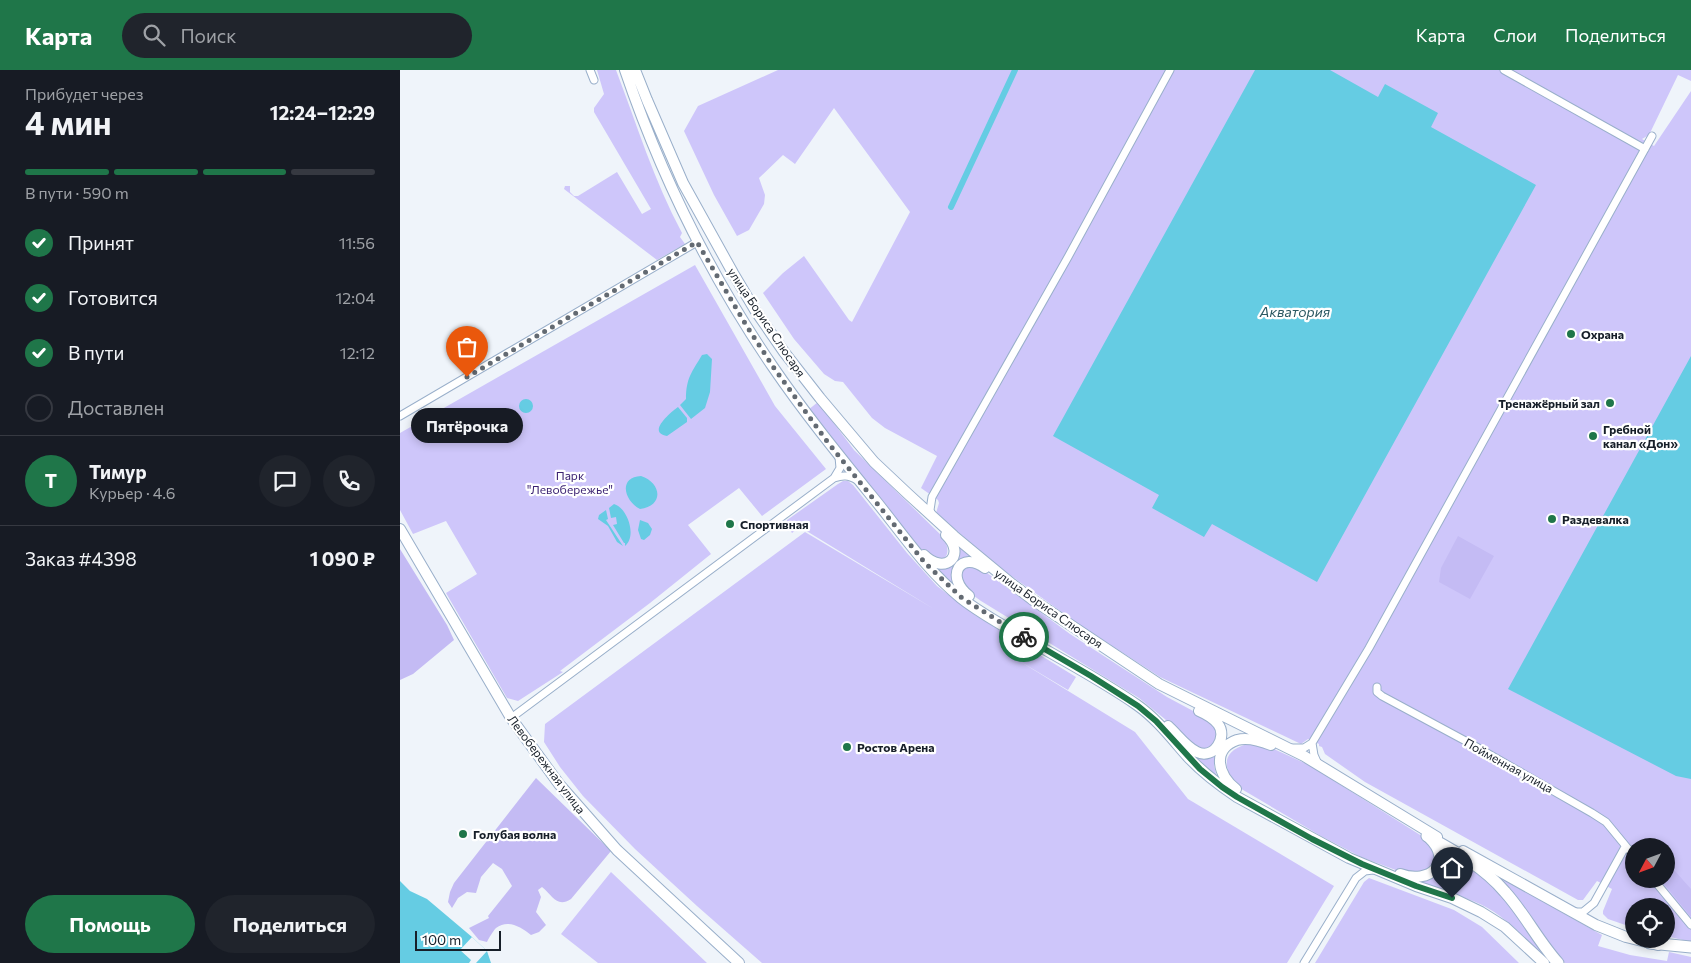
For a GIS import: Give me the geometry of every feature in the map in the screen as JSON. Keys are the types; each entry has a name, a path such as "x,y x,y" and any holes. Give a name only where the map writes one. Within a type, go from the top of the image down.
{"main road":[{"name":"улица Бориса Слюсаря","path":"625,70 638,109 671,188 697,242 755,340 804,410 838,454 925,563 947,585 962,598 1000,623 1138,706 1156,721 1189,758 1211,778 1237,797 1337,852 1373,869 1452,898 1481,912 1505,928 1544,963"},
{"name":"улица Бориса Слюсаря","path":"635,70 683,183 732,274 784,352 820,398 874,462 930,515 1012,584 1159,684 1290,748 1398,814 1569,912 1625,937"},
{"path":"901,532 908,535 931,561 941,564 950,562 955,553 952,543 930,520 930,515"},
{"name":"Левобережная улица","path":"400,529 511,718 559,784 617,850 739,963"},
{"path":"1000,623 998,615 960,588 957,583 956,574 960,566 971,561 982,566 1006,584 1012,584"},
{"path":"1138,706 1164,722 1188,747 1197,752 1208,753 1214,750 1221,740 1221,731 1216,722 1210,716 1180,702 1159,684"},
{"path":"1276,818 1274,812 1229,784 1223,778 1220,770 1221,755 1230,744 1244,739 1264,742 1301,758 1304,756"},
{"path":"1398,814 1402,821 1467,859 1489,875 1506,892 1545,949 1558,963"},
{"path":"1373,869 1374,864 1409,877 1418,878 1429,874 1437,865 1439,854 1437,848 1427,836"},
{"path":"1675,945 1691,947"},
{"name":"улица Бориса Слюсаря","path":"1673,948 1691,952"}],"street":[{"path":"590,70 594,80"},
{"path":"930,515 932,497 1068,257 1170,70"},
{"path":"1504,70 1645,149"},
{"path":"1290,748 1304,748 1312,743 1369,648 1652,136"},
{"path":"400,416 697,242"},
{"path":"834,478 840,468 838,454"},
{"path":"511,718 834,478 845,475 851,476 865,487"},
{"path":"912,498 926,499 932,497"},
{"name":"Пойменная улица","path":"1377,688 1377,692 1382,696 1474,745 1585,808 1606,822 1625,847"},
{"path":"1312,743 1318,764"},
{"path":"1569,912 1583,912 1594,903 1625,847"},
{"path":"1304,963 1356,878 1365,871 1373,869"},
{"path":"1660,888 1691,925"},
{"path":"1594,903 1593,918 1603,928"}],"green space":[{"path":"597,70 616,70 654,173 682,233 680,237 685,244 657,260 564,189 565,186 570,186 570,192 574,196 578,196 617,172 642,214 651,209 594,112 594,108 604,94"},
{"path":"778,70 1691,70 1691,81 1678,75 1649,135 1642,139 1654,146 1691,91 1691,942 1675,938 1675,898 1625,898 1625,925 1608,919 1603,914 1603,911 1612,889 1597,881 1583,900 1578,900 1365,782 1325,754 1319,744 1308,739 1301,744 1160,677 1077,623 999,567 936,513 938,500 921,488 937,456 885,428 872,418 843,382 835,381 824,374 794,339 763,293 804,256 852,322 910,212 834,108 795,164 783,155 759,178 765,195 764,204 749,230 737,236 714,195 684,131 698,106"},
{"name":"Парк \"Левобережье\"","path":"695,265 775,406 826,469 762,516 739,488 688,525 711,554 560,671 563,672 518,701 507,698 446,593 477,574 446,521 413,534 400,510 400,433"},
{"path":"818,402 854,450 944,538 947,544 947,555 945,557 936,559 925,554 808,410"},
{"name":"Ростов Арена","path":"843,481 848,481 853,485 907,553 937,586 975,615 1076,677 1068,690 1006,653 1135,732 1188,799 1334,886 1287,963 762,963 635,849 583,796 560,767 544,742 545,724 805,532 934,609 800,527 792,533 787,525 787,520"},
{"path":"957,544 973,558 970,559 952,584 936,570"},
{"path":"963,567 979,567 1070,634 1167,697 1210,720 1219,735 1214,747 1200,750 1186,741 1166,720 1139,698 981,601 963,588 959,572"},
{"path":"1247,744 1267,746 1309,765 1425,838 1436,857 1431,870 1409,875 1361,857 1321,836 1238,787 1227,768 1228,756 1238,747"},
{"path":"1217,749 1214,766 1217,777 1194,757 1205,756"},
{"path":"1440,848 1472,867 1507,900 1548,960 1491,910 1468,899 1423,884 1423,881 1433,876"},
{"path":"611,872 707,963 598,963 561,934"},
{"path":"1494,874 1602,935 1598,946 1630,955 1667,961 1669,952 1691,957 1691,963 1565,963 1555,953"},
{"path":"1369,878 1454,910 1482,927 1519,963 1315,963 1364,882"}],"shaded area":[{"path":"1458,536 1494,556 1470,599 1439,582 1441,568"},
{"path":"400,549 447,625 454,640 413,674 400,680"},
{"path":"536,778 611,851 571,899 559,902 542,887 538,890 541,897 536,912 546,925 539,932 531,935 519,927 505,924 496,928 487,942 479,940 469,928 489,918 488,916 512,886 502,869 493,863 481,877 476,893 467,892 458,898 452,908 448,902 450,892 454,883"},
{"path":"1675,871 1691,889 1691,917 1667,888 1675,888"}],"water":[{"name":"Акватория","path":"1255,70 1330,70 1378,97 1385,84 1438,113 1431,127 1536,185 1317,582 1212,524 1204,537 1152,508 1159,495 1053,436"},
{"path":"707,354 712,359 710,392 705,408 691,419 680,405 686,399 688,380 702,355"},
{"name":"Гребной канал «Дон»","path":"1691,356 1691,779 1676,776 1508,689"},
{"path":"523,399 529,399 533,406 529,413 523,413 519,409 519,403"},
{"path":"678,407 687,418 687,422 667,436 661,434 659,427 662,422"},
{"path":"641,476 653,484 657,494 653,504 640,509 630,501 626,485 634,477"},
{"path":"614,504 623,511 629,523 629,542 625,546 613,525 617,524 616,517 611,518 609,508"},
{"path":"606,510 608,519 606,520 623,546 617,542 608,526 598,519 599,515"},
{"path":"640,520 648,523 652,529 650,535 644,540 641,539 638,530"},
{"path":"400,881 410,891 427,899 472,937 487,951 491,963 400,963"}],"pier":[{"path":"472,937 487,951 476,963 469,963 471,960 460,950"}],"waterway":[{"path":"951,207 1015,70"}],"way so far":[{"path":"467,377 697,242 774,368 826,440 913,549 936,575 962,598 1024,637"}],"place":[{"name":"Охрана","path":"1571,334"},
{"name":"Пятёрочка","path":"467,377"},
{"name":"Тренажёрный зал","path":"1610,403"},
{"name":"Гребной канал «Дон»","path":"1593,436"},
{"name":"Раздевалка","path":"1552,519"},
{"name":"Спортивная","path":"730,524"},
{"name":"Ростов Арена","path":"847,747"},
{"name":"Голубая волна","path":"463,834"}],"route":[{"path":"1024,637 1138,706 1156,721 1200,769 1237,797 1285,822 1312,839 1362,864 1452,898"}]}
